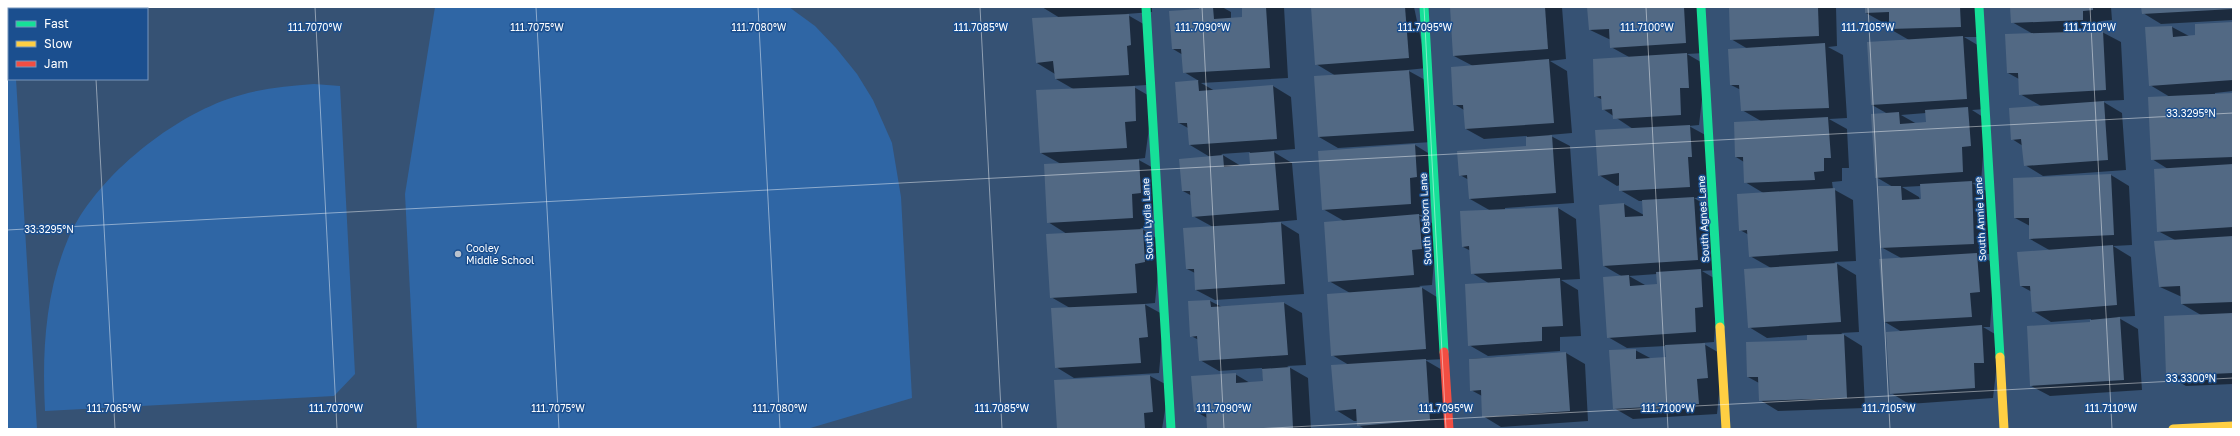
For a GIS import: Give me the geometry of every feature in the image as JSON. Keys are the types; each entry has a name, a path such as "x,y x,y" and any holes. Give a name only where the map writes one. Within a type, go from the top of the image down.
{"street":[{"name":"South Lydia Lane","path":"1146,7 1171,429"},
{"name":"South Osborn Lane","path":"1424,7 1449,429"},
{"name":"South Agnes Lane","path":"1701,7 1726,429"},
{"name":"South Annie Lane","path":"1979,7 2004,429"},
{"path":"2174,429 2233,426"}],"shaded area":[{"path":"435,7 789,7 815,26 836,48 857,74 873,100 892,143 901,197 912,398 807,429 417,429 405,194"},
{"path":"8,60 8,80 16,80 37,429 7,429"},
{"path":"314,84 340,86 355,374 334,396 45,411 45,346 54,281 68,239 80,217 96,195 114,174 135,154 181,121 228,99 249,93 281,87"}],"building":[{"path":"1199,7 1213,7 1214,19 1242,17 1242,7 1266,7 1270,68 1183,73 1181,49 1172,49 1169,11 1199,9"},
{"path":"1311,7 1405,7 1409,58 1315,65"},
{"path":"1450,7 1545,7 1548,49 1453,56"},
{"path":"1587,7 1684,7 1686,43 1610,48 1609,29 1589,30"},
{"path":"1729,7 1818,7 1819,36 1730,40"},
{"path":"1865,7 1960,7 1961,27 1889,29 1889,12 1865,13"},
{"path":"2010,7 2093,7 2093,10 2083,11 2083,20 2011,23"},
{"path":"2141,7 2233,7 2233,9 2142,14"},
{"path":"1129,14 1131,45 1127,46 1129,75 1055,79 1053,61 1036,63 1032,18"},
{"path":"2233,22 2233,80 2149,86 2145,27 2172,26 2173,37 2195,35 2195,24"},
{"path":"2103,31 2106,90 2019,95 2018,73 2007,73 2005,34"},
{"path":"1963,36 1967,99 1871,105 1867,42"},
{"path":"1825,43 1829,108 1741,111 1739,85 1730,85 1728,49"},
{"path":"1687,53 1689,88 1680,88 1681,115 1613,119 1612,109 1602,110 1601,96 1594,97 1593,59"},
{"path":"1549,59 1554,123 1465,129 1463,105 1453,105 1451,67"},
{"path":"1409,70 1414,131 1318,137 1314,76"},
{"path":"1198,80 1199,91 1273,85 1277,139 1189,145 1187,123 1178,123 1175,82"},
{"path":"1135,86 1136,121 1125,122 1127,148 1040,153 1036,90"},
{"path":"2233,93 2233,157 2151,160 2148,97"},
{"path":"2104,101 2108,160 2024,166 2021,139 2011,140 2009,108"},
{"path":"1968,107 1971,146 1962,147 1963,172 1875,178 1871,114 1899,112 1900,124 1926,122 1925,110"},
{"path":"1828,117 1831,158 1824,158 1824,171 1814,172 1815,180 1744,183 1743,157 1735,157 1734,122"},
{"path":"1690,125 1692,157 1688,157 1690,187 1619,191 1619,173 1598,176 1595,130"},
{"path":"1552,135 1556,193 1469,199 1467,175 1459,176 1457,151 1526,146 1526,137"},
{"path":"1415,144 1417,177 1410,178 1411,204 1322,210 1318,151"},
{"path":"1274,151 1279,210 1192,217 1190,191 1182,191 1179,159 1223,155 1224,167 1250,164 1249,153"},
{"path":"1139,159 1141,193 1132,194 1133,218 1047,223 1044,164"},
{"path":"2233,164 2233,227 2157,232 2154,169"},
{"path":"2111,174 2114,235 2029,239 2029,218 2014,218 2013,178"},
{"path":"1972,181 1974,244 1880,248 1878,186 1901,186 1902,200 1921,199 1920,184"},
{"path":"1835,188 1838,251 1749,257 1747,230 1739,231 1737,194"},
{"path":"1694,197 1698,260 1603,266 1599,205 1624,203 1625,217 1643,216 1642,200"},
{"path":"1558,207 1562,269 1471,274 1469,246 1462,247 1460,211"},
{"path":"1419,214 1422,249 1412,250 1414,275 1328,282 1324,222"},
{"path":"1281,222 1285,284 1195,290 1194,269 1186,269 1183,228"},
{"path":"1143,229 1145,262 1135,264 1137,293 1050,298 1046,234"},
{"path":"2233,236 2233,302 2181,304 2180,286 2159,287 2154,241"},
{"path":"2113,245 2117,305 2032,312 2030,286 2020,286 2017,252"},
{"path":"1977,253 1980,292 1970,293 1972,317 1884,322 1879,259"},
{"path":"1837,263 1841,322 1748,328 1744,269"},
{"path":"1701,269 1703,307 1695,308 1696,332 1607,338 1603,277 1629,275 1630,286 1657,284 1656,272"},
{"path":"1560,278 1563,326 1542,327 1542,341 1468,346 1465,284"},
{"path":"1422,287 1426,349 1331,356 1327,294"},
{"path":"1210,300 1211,307 1284,302 1288,355 1199,361 1197,336 1190,337 1188,301"},
{"path":"1145,304 1148,337 1139,338 1141,363 1055,368 1051,308"},
{"path":"2233,313 2233,373 2166,376 2164,316"},
{"path":"2120,317 2124,380 2030,386 2027,326 2090,322 2090,320"},
{"path":"1982,325 1984,363 1974,363 1975,388 1890,394 1886,332"},
{"path":"1844,334 1847,398 1759,401 1758,377 1747,377 1746,342 1807,340 1807,335"},
{"path":"1705,343 1708,378 1697,379 1699,404 1613,409 1609,350 1636,349 1636,359 1666,357 1665,345"},
{"path":"1566,352 1570,411 1482,417 1481,390 1470,391 1469,359"},
{"path":"1426,359 1430,420 1357,426 1356,409 1335,411 1331,365"},
{"path":"1290,367 1293,428 1207,429 1206,410 1194,412 1191,376 1236,373 1236,383 1263,381 1262,369"},
{"path":"1150,375 1153,412 1144,413 1145,429 1057,429 1054,380"}],"traffic: fast":[{"path":"1146,7 1171,429"},
{"path":"1424,7 1444,352"},
{"path":"1701,7 1720,327"},
{"path":"1979,7 2000,357"}],"traffic: slow":[{"path":"1720,327 1726,429"},
{"path":"2000,357 2004,429"},
{"path":"2173,429 2233,426"}],"traffic: jam":[{"path":"1444,352 1449,429"}],"place":[{"name":"Cooley Middle School","path":"458,254"}]}
